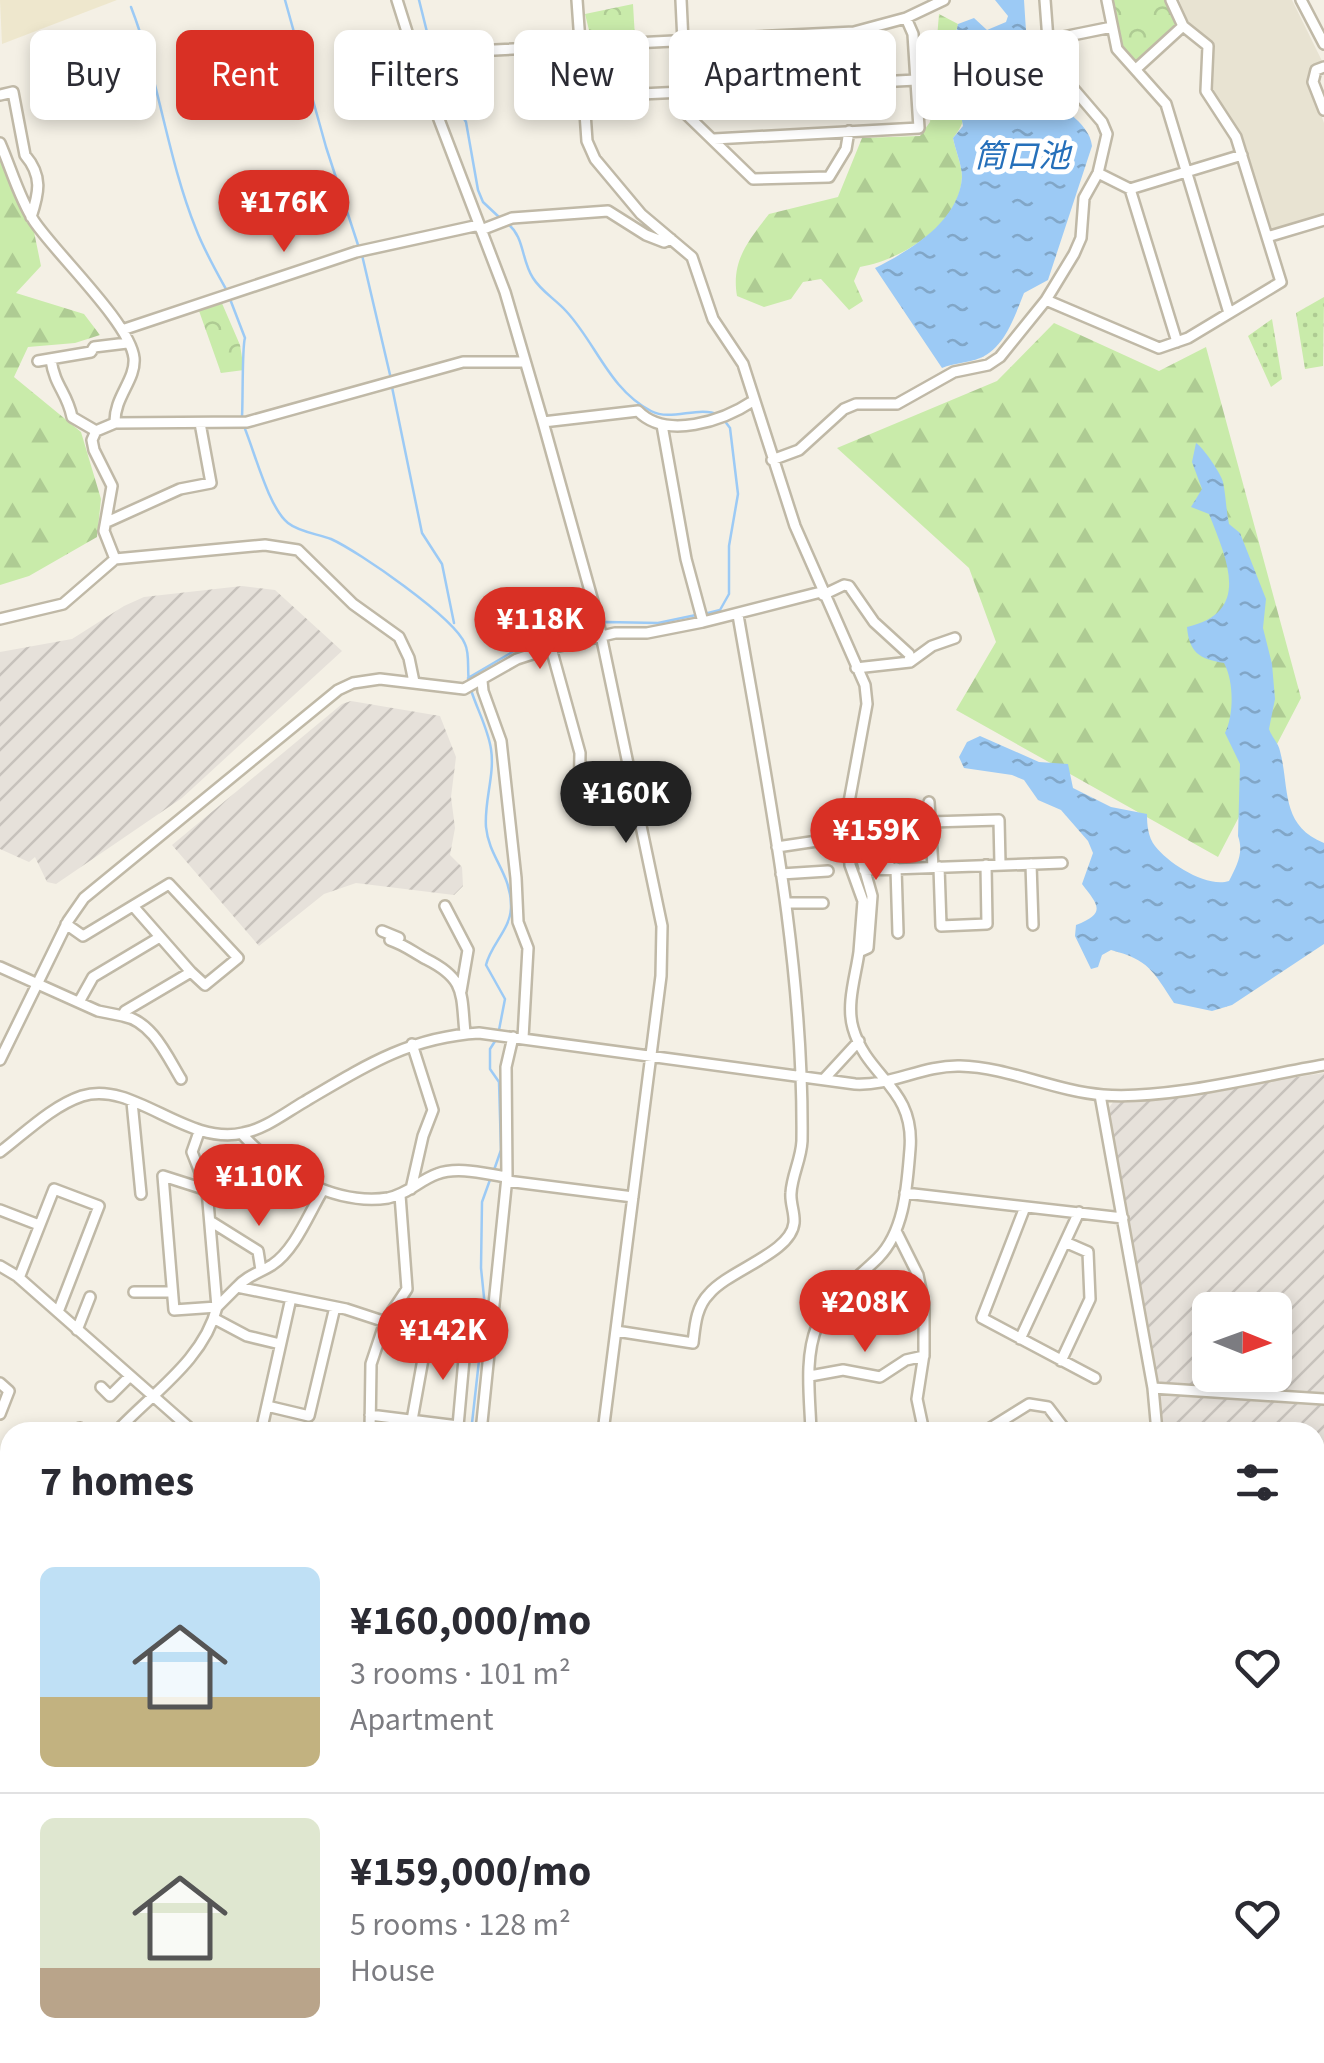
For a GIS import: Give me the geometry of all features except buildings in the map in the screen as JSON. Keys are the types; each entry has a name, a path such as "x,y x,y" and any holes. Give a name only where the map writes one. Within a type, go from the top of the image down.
{"street":[{"path":"397,0 406,30"},
{"path":"577,0 580,30"},
{"path":"681,0 682,30"},
{"path":"1045,0 1047,30"},
{"path":"1107,0 1118,49 1166,104 1229,313"},
{"path":"1046,300 1159,348 1177,342 1282,282 1236,137 1206,91 1208,46 1183,26 1171,0"},
{"path":"1301,0 1318,20 1324,44"},
{"path":"861,30 906,18 936,2"},
{"path":"896,81 916,80 913,34 906,18"},
{"path":"1136,69 1183,26"},
{"path":"1079,34 1112,27"},
{"path":"1324,67 1313,76 1324,110"},
{"path":"0,95 13,92 25,156 32,163 41,188 31,217"},
{"path":"772,460 799,450 844,409 856,404 897,404 954,372 988,365 1000,357 1046,300 1081,238 1084,198 1098,173 1107,134 1102,122 1079,97"},
{"path":"439,120 505,292 597,616 662,926 652,1056 603,1422"},
{"path":"584,120 595,158 640,214 692,258 704,298 742,364 772,460 822,593 865,685 867,704 847,812 850,865 863,901 851,1008 859,1041 905,1104 910,1124 905,1193 896,1231 880,1256 835,1297 817,1326 810,1360 811,1422"},
{"path":"693,120 752,180 829,176 846,149 850,131"},
{"path":"714,139 919,128 918,120"},
{"path":"0,143 31,217 122,330 134,356 132,373 115,410 115,423"},
{"path":"1098,173 1130,189 1242,155"},
{"path":"1130,189 1177,342"},
{"path":"122,330 356,252 512,218 608,210 646,235 664,242 671,239"},
{"path":"1268,237 1324,220"},
{"path":"38,362 91,352 105,344 127,343"},
{"path":"52,360 54,380 67,396 72,417 96,431"},
{"path":"115,559 104,531 112,486 94,450 92,440 96,431 115,423 247,422 463,362 525,362"},
{"path":"543,422 638,411 648,422 662,425 709,421 732,415 753,401"},
{"path":"106,522 180,489 211,483 200,423"},
{"path":"662,425 686,559 702,622"},
{"path":"0,619 63,604 115,559 264,544 298,550 354,604 398,637 409,658 414,682"},
{"path":"474,685 517,659 600,634 646,633 738,615 844,584 890,639 909,654 910,662"},
{"path":"616,1331 693,1343 696,1316 708,1294 745,1265 775,1250 789,1237 794,1223 792,1185 801,1158 793,946 738,615"},
{"path":"856,668 910,662 932,646 955,638"},
{"path":"551,648 580,753 579,804"},
{"path":"0,1060 66,924 84,898 338,690 380,679 474,685 482,691 501,741 518,922 528,948 508,1036 507,1179 482,1422"},
{"path":"929,802 941,926 987,924 986,865"},
{"path":"847,812 856,816 873,908 868,948 860,952"},
{"path":"930,822 999,820 1000,864"},
{"path":"888,825 898,933"},
{"path":"777,847 824,840"},
{"path":"864,870 1062,863"},
{"path":"1031,864 1033,925"},
{"path":"782,874 828,871"},
{"path":"66,924 83,936 169,884 238,958 205,986 133,906"},
{"path":"786,903 823,902"},
{"path":"446,906 468,950 460,992 465,1034"},
{"path":"382,931 404,940 408,946"},
{"path":"80,1002 93,977 160,937"},
{"path":"390,940 441,964 460,992"},
{"path":"0,967 98,1011 144,1025 180,1079"},
{"path":"123,1016 191,972"},
{"path":"0,1152 54,1111 80,1097 112,1096 199,1132 242,1134 412,1044 465,1034 508,1036 854,1084 888,1082 936,1067 961,1066 1100,1095 1161,1092 1324,1065"},
{"path":"824,1079 859,1041"},
{"path":"412,1044 433,1110 420,1147 412,1189"},
{"path":"1100,1095 1157,1422"},
{"path":"132,1102 141,1194"},
{"path":"199,1132 192,1152 207,1190 216,1313"},
{"path":"242,1134 284,1171 323,1190 372,1198 400,1195 444,1172 634,1197"},
{"path":"207,1190 164,1176 174,1310 216,1313 247,1336 280,1344"},
{"path":"20,1278 54,1189 100,1206 58,1312"},
{"path":"125,1422 190,1358 216,1313 237,1287 249,1275 274,1264 323,1190"},
{"path":"905,1193 1122,1218"},
{"path":"370,1422 370,1364 385,1322 407,1289 400,1195"},
{"path":"1025,1207 982,1318 1095,1378"},
{"path":"0,1210 39,1225"},
{"path":"1020,1339 1079,1212"},
{"path":"210,1221 258,1251 261,1270"},
{"path":"896,1231 918,1275 924,1305 924,1356 917,1399 922,1422"},
{"path":"1061,1361 1090,1299 1088,1252 1065,1242"},
{"path":"0,1266 20,1278 182,1422"},
{"path":"237,1287 335,1307 466,1348 458,1422"},
{"path":"134,1292 172,1292"},
{"path":"77,1330 90,1297"},
{"path":"262,1422 290,1298"},
{"path":"266,1406 308,1416 335,1307"},
{"path":"412,1420 427,1338"},
{"path":"810,1376 842,1370 880,1377 906,1360 924,1356"},
{"path":"101,1387 110,1396 129,1377"},
{"path":"0,1383 9,1391 0,1414"},
{"path":"1152,1388 1324,1399"},
{"path":"1000,1422 1029,1404 1048,1407 1059,1422"},
{"path":"370,1416 427,1422"}],"shaded area":[{"path":"0,0 117,0 30,30 2,44"},
{"path":"1179,0 1292,0 1323,63 1310,71 1308,79 1324,123 1324,215 1271,230 1243,137 1213,93 1214,46 1188,21"},
{"path":"242,586 275,590 342,651 182,798 56,884 47,882 35,857 29,862 0,849 0,652 72,639 144,597"},
{"path":"351,701 440,716 456,757 451,797 455,828 450,855 462,867 463,886 454,895 356,883 324,894 259,946 172,845 342,704"},
{"path":"1324,1073 1324,1422 1160,1422 1155,1374 1107,1110 1114,1101"}],"green space":[{"path":"1110,0 1168,0 1178,26 1135,63 1120,47"},
{"path":"633,4 635,30 589,30 585,14"},
{"path":"939,14 958,24 957,30 938,30"},
{"path":"963,120 953,138 961,167 959,194 940,225 926,237 893,257 860,267 854,281 863,301 849,310 821,279 803,282 791,299 764,307 737,296 739,262 769,214 838,197 862,138 920,136 930,122"},
{"path":"0,147 31,217 41,266 16,293 84,314 100,335 75,343 28,347 14,377 81,432 101,499 97,537 29,576 0,585"},
{"path":"1324,297 1323,366 1305,369 1296,313"},
{"path":"221,301 240,345 244,370 221,373 198,308"},
{"path":"1272,319 1282,379 1271,387 1248,336"},
{"path":"1054,323 1159,371 1206,347 1301,698 1218,857 956,710 996,642 969,568 837,448 997,381"}],"water":[{"name":"筒口池","path":"995,0 1024,0 1027,30 987,30 1006,22 1008,16"},
{"name":"筒口池","path":"974,18 987,30 957,30 958,24"},
{"name":"筒口池","path":"962,120 1077,120 1092,146 1048,280 1024,293 1008,330 989,353 942,368 875,268 930,233 952,208 962,177 953,138 963,126"},
{"path":"1196,443 1222,478 1229,524 1240,533 1266,599 1263,628 1275,699 1269,729 1280,751 1289,804 1300,826 1324,843 1324,944 1232,1005 1212,1011 1174,1003 1149,968 1124,954 1111,950 1102,955 1098,967 1091,969 1075,936 1076,925 1092,916 1097,908 1082,884 1093,853 1088,841 1061,810 1038,800 1024,780 964,768 959,757 967,742 980,736 1039,762 1068,764 1073,788 1111,807 1147,814 1151,839 1169,860 1200,878 1229,881 1240,853 1240,764 1225,733 1231,708 1230,679 1224,663 1208,659 1193,648 1187,627 1207,620 1220,609 1229,582 1209,514 1191,507 1202,489 1192,462"}],"waterway":[{"path":"285,0 359,248"},
{"path":"419,0 438,76 466,122 478,190 483,202 500,218"},
{"path":"131,7 186,202 227,291"},
{"path":"507,223 517,235 533,278 577,324 624,391 659,414 719,415"},
{"path":"362,255 391,379"},
{"path":"230,299 245,338 242,416"},
{"path":"392,387 422,533 442,564 454,623"},
{"path":"704,614 720,610 729,594 729,546 738,494 730,428 724,420"},
{"path":"243,424 268,491 288,523 331,539 362,557 444,618 465,644 469,682"},
{"path":"468,678 514,651 584,628 606,622 658,623 696,615"},
{"path":"471,690 491,749 488,838 504,876 511,908 486,965 505,999 499,1030"},
{"path":"494,1170 501,1150 499,1082 490,1069 490,1049 497,1038"},
{"path":"472,1422 485,1307 482,1202 491,1177"}]}
